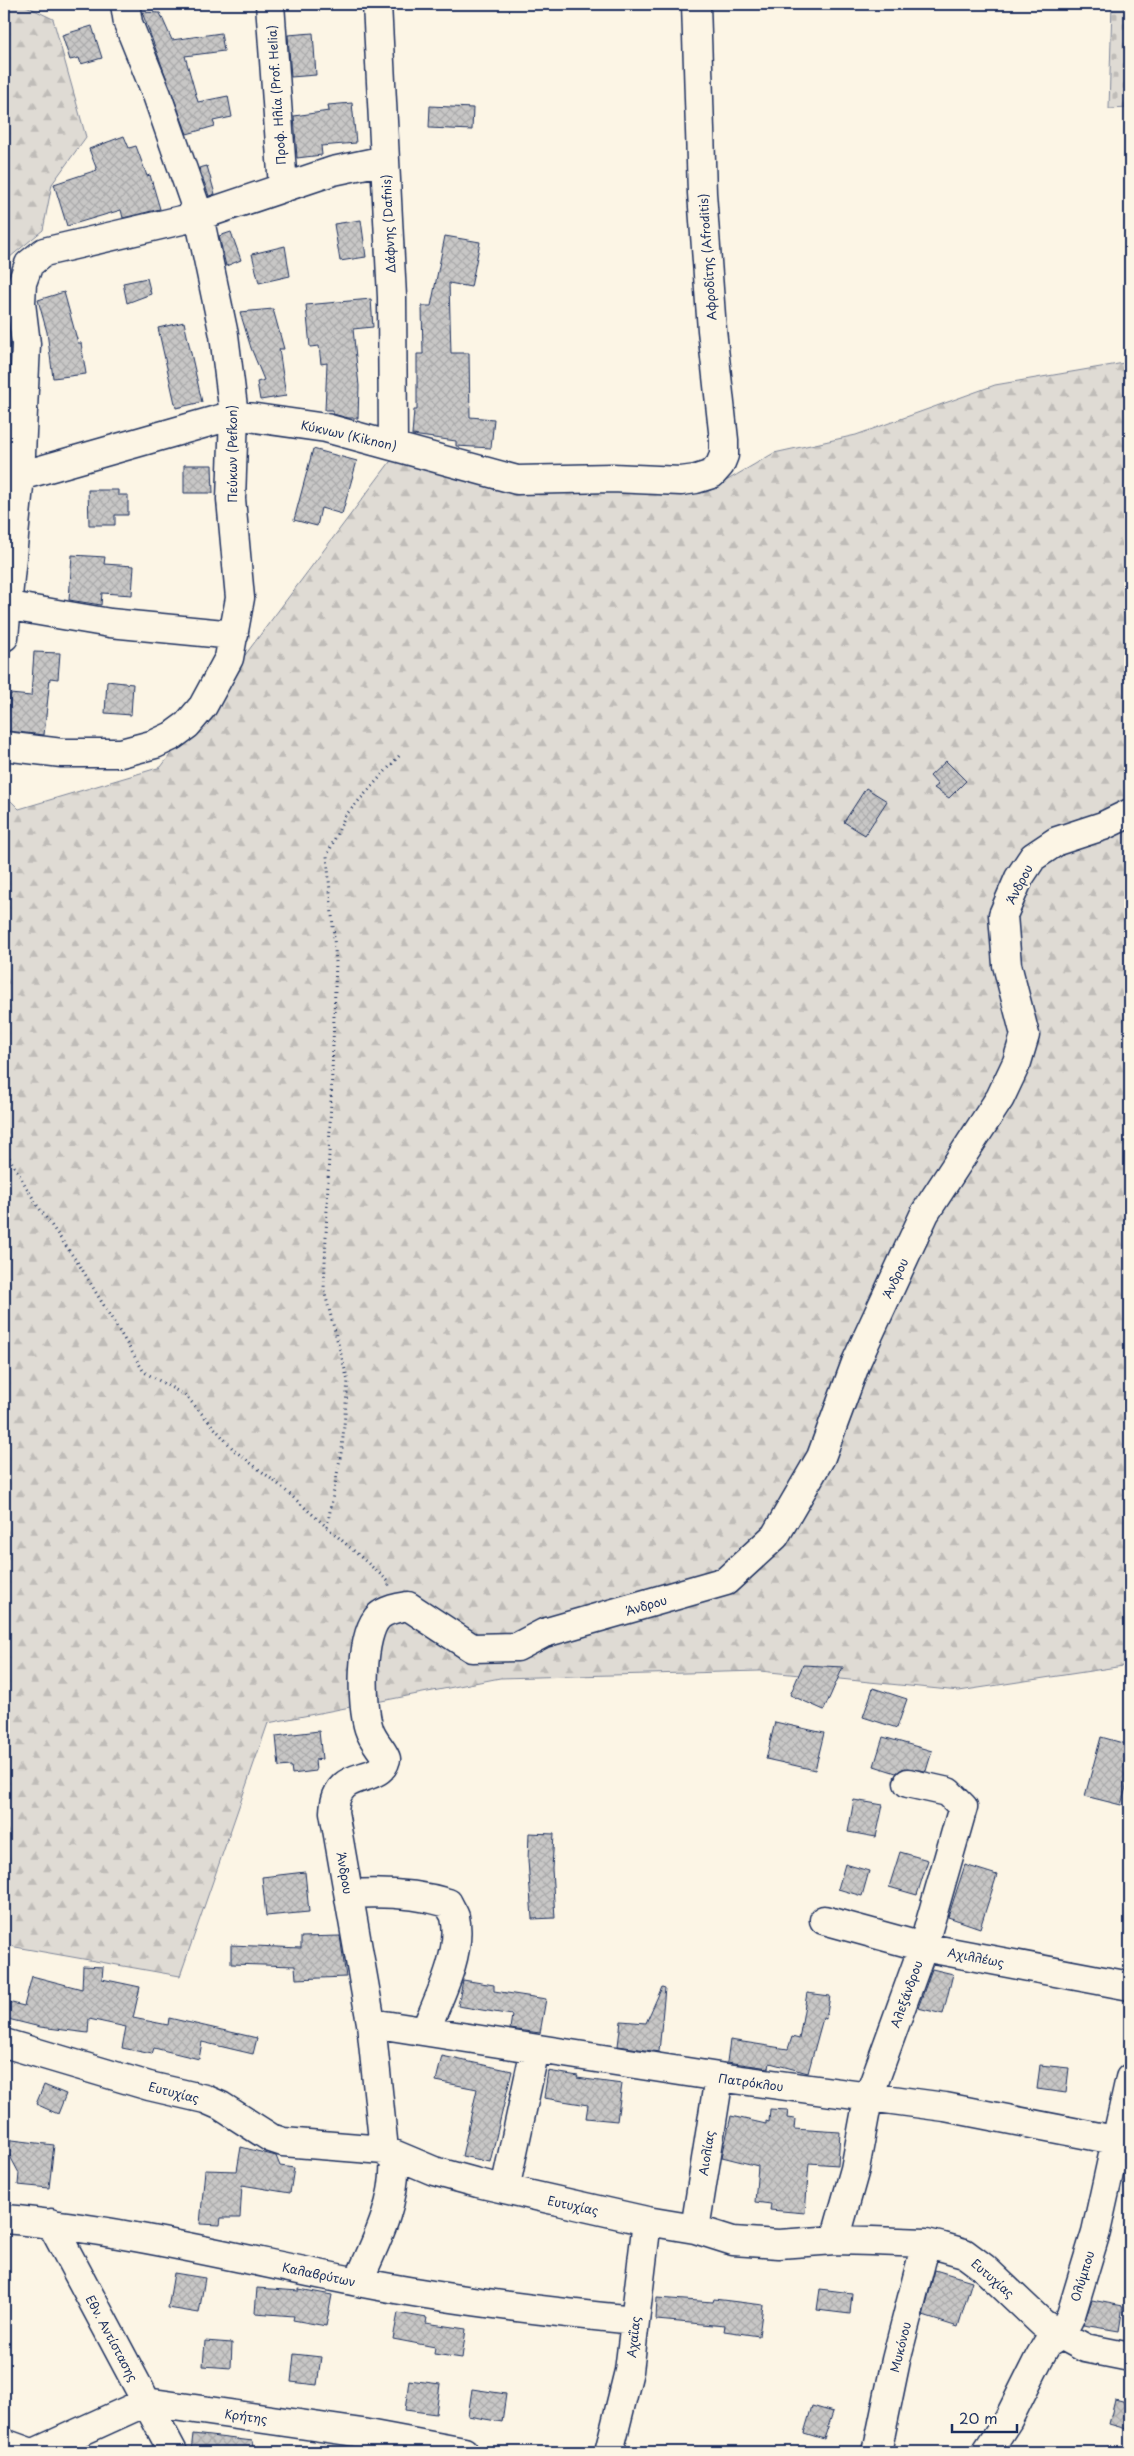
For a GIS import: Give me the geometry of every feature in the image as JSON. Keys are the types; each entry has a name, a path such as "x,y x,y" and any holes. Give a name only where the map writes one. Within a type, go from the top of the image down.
{"street":[{"name":"Πεύκων (Pefkon)","path":"8,747 62,753 121,753 155,744 172,736 187,725 203,706 229,658 240,598 231,499 234,415 224,335 199,216 157,94 128,23 125,4"},
{"name":"Προφ. Ηλία (Prof. Helia)","path":"270,4 283,186"},
{"name":"Δάφνης (Dafnis)","path":"377,4 392,297 393,445"},
{"name":"Αφροδίτης (Afroditis)","path":"681,481 712,474 720,465 724,455 702,193 696,4"},
{"path":"4,637 20,476 26,344 21,303 22,284 29,264 44,252 199,216 283,186 333,171 385,160"},
{"name":"Κύκνων (Kiknon)","path":"20,476 234,415 326,428 517,480 612,478 681,481"},
{"path":"6,606 110,623 234,635"},
{"name":"Άνδρου","path":"358,2282 376,2240 394,2186 394,2160 384,2150 371,2023 334,1812 335,1798 340,1789 349,1782 374,1773 385,1764 385,1755 374,1744 364,1711 368,1642 371,1627 379,1616 386,1611 408,1606 472,1648 517,1647 544,1633 726,1581 775,1536 821,1457 857,1360 925,1214 1000,1098 1017,1062 1025,1035 1006,965 1003,915 1019,878 1033,857 1057,841 1103,826 1130,813"},
{"name":"Αλεξάνδρου","path":"835,2240 854,2169 868,2098 923,1946 963,1807 948,1792 908,1783"},
{"path":"349,1894 380,1892 429,1897 448,1904 455,1917 455,1945 447,1979 425,2031"},
{"name":"Αχιλλέως","path":"824,1920 923,1946 1130,1986"},
{"name":"Πατρόκλου","path":"371,2023 719,2077 945,2108 1124,2141"},
{"name":"Ευτυχίας","path":"4,2043 149,2086 205,2099 221,2106 271,2138 283,2142 384,2150 434,2171 647,2221 695,2229 733,2241 754,2244 835,2240 926,2243 964,2253 984,2268 1042,2323 1061,2335 1085,2348 1130,2356"},
{"path":"505,2189 535,2049"},
{"name":"Αιολίας","path":"695,2229 719,2077"},
{"name":"Ολύμπου","path":"986,2452 1008,2420 1043,2351 1048,2344 1061,2335 1071,2315 1124,2141 1130,2078"},
{"name":"Καλαβρύτων","path":"4,2219 51,2223 195,2247 358,2282 501,2307 635,2320"},
{"name":"Αχαΐας","path":"609,2452 628,2380 647,2221"},
{"name":"Εθν. Αντίστασης","path":"51,2223 173,2452"},
{"name":"Μυκόνου","path":"877,2452 896,2360 926,2243"},
{"path":"36,2452 146,2402"},
{"name":"Κρήτης","path":"146,2402 362,2432 464,2452"},
{"path":"4,2443 29,2452"}],"path":[{"path":"327,1527 342,1448 348,1381 324,1290 336,962 327,856 345,816 400,756"},
{"path":"4,1149 37,1205 80,1266 144,1372 186,1396 235,1451 327,1527 388,1581 392,1592 408,1606"}],"green space":[{"path":"4,4 22,4 53,19 86,137 52,184 43,230 4,262"},
{"path":"1112,4 1130,4 1130,108 1109,109"},
{"path":"4,266 23,325 9,442 4,441"},
{"path":"1130,362 1130,1665 959,1691 760,1671 500,1678 268,1723 180,1976 4,1945 4,794 19,809 161,767 396,454 579,491 707,492 774,453 856,435 995,385"}],"building":[{"path":"142,12 160,13 172,40 221,33 224,51 185,56 198,102 228,96 232,117 213,121 215,126 187,134"},
{"path":"92,26 102,58 81,64 79,58 70,60 62,35"},
{"path":"313,33 316,75 291,77 288,35"},
{"path":"352,103 356,143 321,146 322,155 297,158 294,116 329,111 328,105"},
{"path":"430,106 473,108 472,130 429,128"},
{"path":"124,136 129,148 136,146 147,176 150,175 160,209 123,218 121,210 67,226 54,184 97,170 89,149"},
{"path":"207,166 215,194 209,196 199,168"},
{"path":"361,220 366,257 340,261 334,224"},
{"path":"231,232 241,260 226,266 219,236"},
{"path":"445,236 480,242 471,287 449,283 451,353 469,353 470,417 494,419 491,448 456,446 456,441 412,435 414,410 417,410 417,354 423,354 422,306 431,306"},
{"path":"285,246 290,276 259,283 252,254"},
{"path":"147,278 151,294 127,303 123,283"},
{"path":"64,292 78,343 81,343 86,374 53,378 47,332 38,300"},
{"path":"371,299 373,327 353,329 359,386 358,418 348,418 333,414 333,410 325,410 327,363 321,364 319,346 310,347 306,305"},
{"path":"273,309 284,349 279,349 286,396 260,400 257,382 264,380 251,348 240,312"},
{"path":"184,322 202,402 176,408 158,328"},
{"path":"313,449 357,461 342,514 321,508 317,526 294,520"},
{"path":"184,465 212,465 213,493 184,493"},
{"path":"88,490 118,490 118,495 128,495 128,515 115,515 115,525 89,525"},
{"path":"72,555 105,557 104,564 134,566 132,595 102,593 101,605 69,600"},
{"path":"34,652 60,653 58,679 50,678 44,735 7,731 10,694 31,696"},
{"path":"107,681 133,684 131,715 105,713"},
{"path":"946,761 966,781 949,798 934,788 938,785 930,776"},
{"path":"866,788 887,801 865,835 844,822"},
{"path":"803,1665 843,1667 824,1710 790,1695"},
{"path":"873,1688 907,1699 897,1728 863,1717"},
{"path":"775,1722 824,1733 815,1770 766,1759"},
{"path":"319,1731 322,1759 315,1760 316,1771 292,1774 291,1766 279,1767 276,1736"},
{"path":"883,1737 932,1751 926,1771 904,1768 896,1773 874,1766"},
{"path":"1101,1737 1130,1745 1130,1773 1121,1805 1085,1796"},
{"path":"854,1800 883,1805 876,1837 848,1832"},
{"path":"529,1833 554,1834 552,1869 555,1918 532,1919 528,1860"},
{"path":"900,1852 928,1860 917,1895 889,1887"},
{"path":"845,1864 869,1871 862,1896 838,1889"},
{"path":"965,1865 997,1875 980,1928 948,1917"},
{"path":"305,1872 309,1912 266,1916 262,1877"},
{"path":"340,1936 346,1977 296,1979 295,1966 231,1964 231,1945 301,1948 301,1937"},
{"path":"83,1966 103,1967 102,1979 140,1987 133,2018 168,2025 169,2018 257,2038 253,2054 202,2042 199,2059 154,2048 152,2054 122,2048 126,2027 89,2019 88,2033 40,2027 4,2018 4,2001 24,2006 32,1976 82,1989"},
{"path":"932,1969 953,1974 943,2014 918,2008"},
{"path":"463,1980 494,1985 494,1991 546,1999 540,2033 510,2029 512,2015 458,2006"},
{"path":"662,1987 665,1988 659,2052 618,2046 621,2021 646,2023"},
{"path":"807,1993 830,1996 826,2019 823,2018 808,2073 770,2063 769,2068 727,2062 730,2040 788,2049 792,2037 799,2039"},
{"path":"442,2056 512,2071 490,2162 462,2156 477,2089 436,2081"},
{"path":"1040,2065 1069,2068 1066,2093 1037,2089"},
{"path":"548,2071 578,2076 577,2078 622,2084 617,2121 586,2118 588,2105 544,2098"},
{"path":"44,2085 66,2094 58,2114 36,2104"},
{"path":"770,2109 788,2110 787,2118 795,2119 794,2129 840,2132 838,2165 809,2163 805,2213 770,2210 771,2204 755,2202 758,2166 722,2157 731,2116 766,2124 766,2121 769,2122"},
{"path":"4,2139 54,2145 49,2188 18,2185 19,2173 4,2145"},
{"path":"241,2147 276,2156 280,2166 294,2168 290,2193 242,2185 240,2218 221,2218 220,2225 200,2224 205,2170 237,2171"},
{"path":"935,2270 972,2281 958,2327 923,2316"},
{"path":"174,2273 205,2278 199,2313 168,2308"},
{"path":"257,2288 299,2291 299,2289 332,2295 326,2326 293,2320 294,2316 255,2313"},
{"path":"820,2289 852,2293 850,2314 817,2310"},
{"path":"657,2298 713,2302 714,2299 763,2305 759,2336 724,2331 725,2326 656,2320"},
{"path":"1092,2300 1123,2306 1119,2331 1083,2325"},
{"path":"398,2313 427,2318 426,2323 466,2329 462,2358 434,2354 435,2347 393,2339"},
{"path":"205,2341 232,2343 231,2368 203,2366"},
{"path":"294,2354 321,2357 317,2385 291,2382"},
{"path":"409,2380 440,2384 436,2414 405,2410"},
{"path":"472,2389 506,2394 502,2422 468,2416"},
{"path":"1115,2400 1130,2404 1130,2430 1109,2424"},
{"path":"812,2406 833,2412 824,2439 804,2433"},
{"path":"193,2434 253,2441 252,2452 191,2452"}]}
